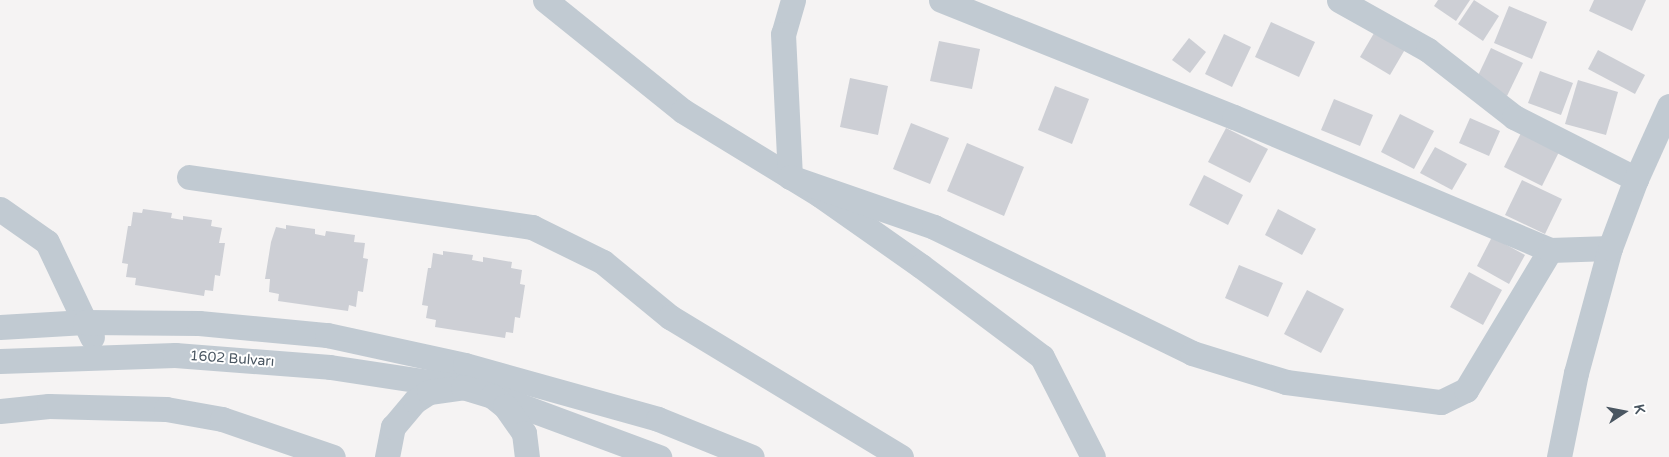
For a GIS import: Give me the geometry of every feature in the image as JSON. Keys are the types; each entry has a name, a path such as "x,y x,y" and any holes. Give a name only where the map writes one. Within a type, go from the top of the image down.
{"street":[{"path":"545,0 683,111 790,177 921,266 1042,357 1093,457"},
{"path":"790,177 783,34 793,0"},
{"path":"941,0 1234,117 1550,250 1610,248"},
{"path":"1339,0 1428,50 1514,118 1636,179"},
{"path":"1559,457 1576,373 1610,248 1636,179 1669,106"},
{"path":"189,177 532,227 603,262 670,317 901,457"},
{"path":"790,177 934,227 1192,353 1286,382 1413,400 1440,402 1466,390 1550,250"},
{"path":"0,209 47,242 101,357"},
{"path":"0,327 85,322 264,326 375,344 465,365 658,419 752,457"},
{"name":"1602 Bulvarı","path":"0,361 175,355 330,367 463,386 659,457"},
{"name":"1602 Bulvarı","path":"386,457 393,427 414,400 437,390 463,386"},
{"name":"1602 Bulvarı","path":"492,396 516,418 524,433 527,457"},
{"path":"0,411 48,406 166,408 222,419 333,457"}],"building":[{"path":"1438,0 1470,0 1456,21 1434,6"},
{"path":"1474,0 1499,16 1483,41 1458,24"},
{"path":"1594,0 1646,0 1632,31 1589,11"},
{"path":"1509,6 1547,22 1532,59 1494,43"},
{"path":"1271,22 1315,42 1299,77 1255,57"},
{"path":"1377,28 1407,46 1390,75 1360,57"},
{"path":"1224,34 1251,47 1232,87 1205,74"},
{"path":"1189,38 1206,52 1190,73 1172,60"},
{"path":"939,41 980,49 972,89 930,81"},
{"path":"1491,48 1523,63 1507,96 1475,82"},
{"path":"1598,50 1645,75 1635,94 1588,69"},
{"path":"1540,71 1573,83 1561,115 1528,103"},
{"path":"850,78 888,86 878,135 840,127"},
{"path":"1578,80 1618,92 1606,135 1565,124"},
{"path":"1055,86 1089,99 1072,144 1038,130"},
{"path":"1334,99 1373,115 1360,146 1321,130"},
{"path":"1400,114 1434,131 1414,169 1381,152"},
{"path":"1470,118 1500,131 1489,156 1459,143"},
{"path":"911,123 949,138 930,184 893,169"},
{"path":"1226,128 1268,149 1250,183 1208,162"},
{"path":"1521,133 1559,152 1542,186 1504,167"},
{"path":"967,143 1024,167 1004,216 947,191"},
{"path":"1435,147 1467,164 1452,190 1420,173"},
{"path":"1204,175 1243,195 1228,225 1189,205"},
{"path":"1522,180 1562,199 1545,234 1505,215"},
{"path":"143,209 172,213 171,218 183,220 183,216 212,220 211,226 222,228 219,243 225,243 220,276 215,275 213,291 205,290 204,296 135,285 136,278 126,277 128,264 122,263 128,226 131,226 133,212 142,213"},
{"path":"1278,209 1316,229 1302,255 1265,235"},
{"path":"286,225 315,229 315,234 325,236 326,231 355,235 354,242 365,243 363,258 368,259 363,292 358,291 356,307 349,305 348,311 278,301 279,294 269,292 270,279 265,279 271,242 276,227 286,229"},
{"path":"1492,237 1525,255 1509,284 1477,266"},
{"path":"443,251 473,255 472,260 483,262 483,257 512,262 511,268 522,270 520,284 525,285 520,318 515,317 513,333 506,332 505,338 435,327 436,320 426,318 428,306 422,305 428,268 431,268 433,253 443,255"},
{"path":"1239,265 1283,283 1268,317 1225,298"},
{"path":"1469,272 1502,290 1483,325 1450,307"},
{"path":"1307,290 1344,309 1321,353 1284,334"}]}
